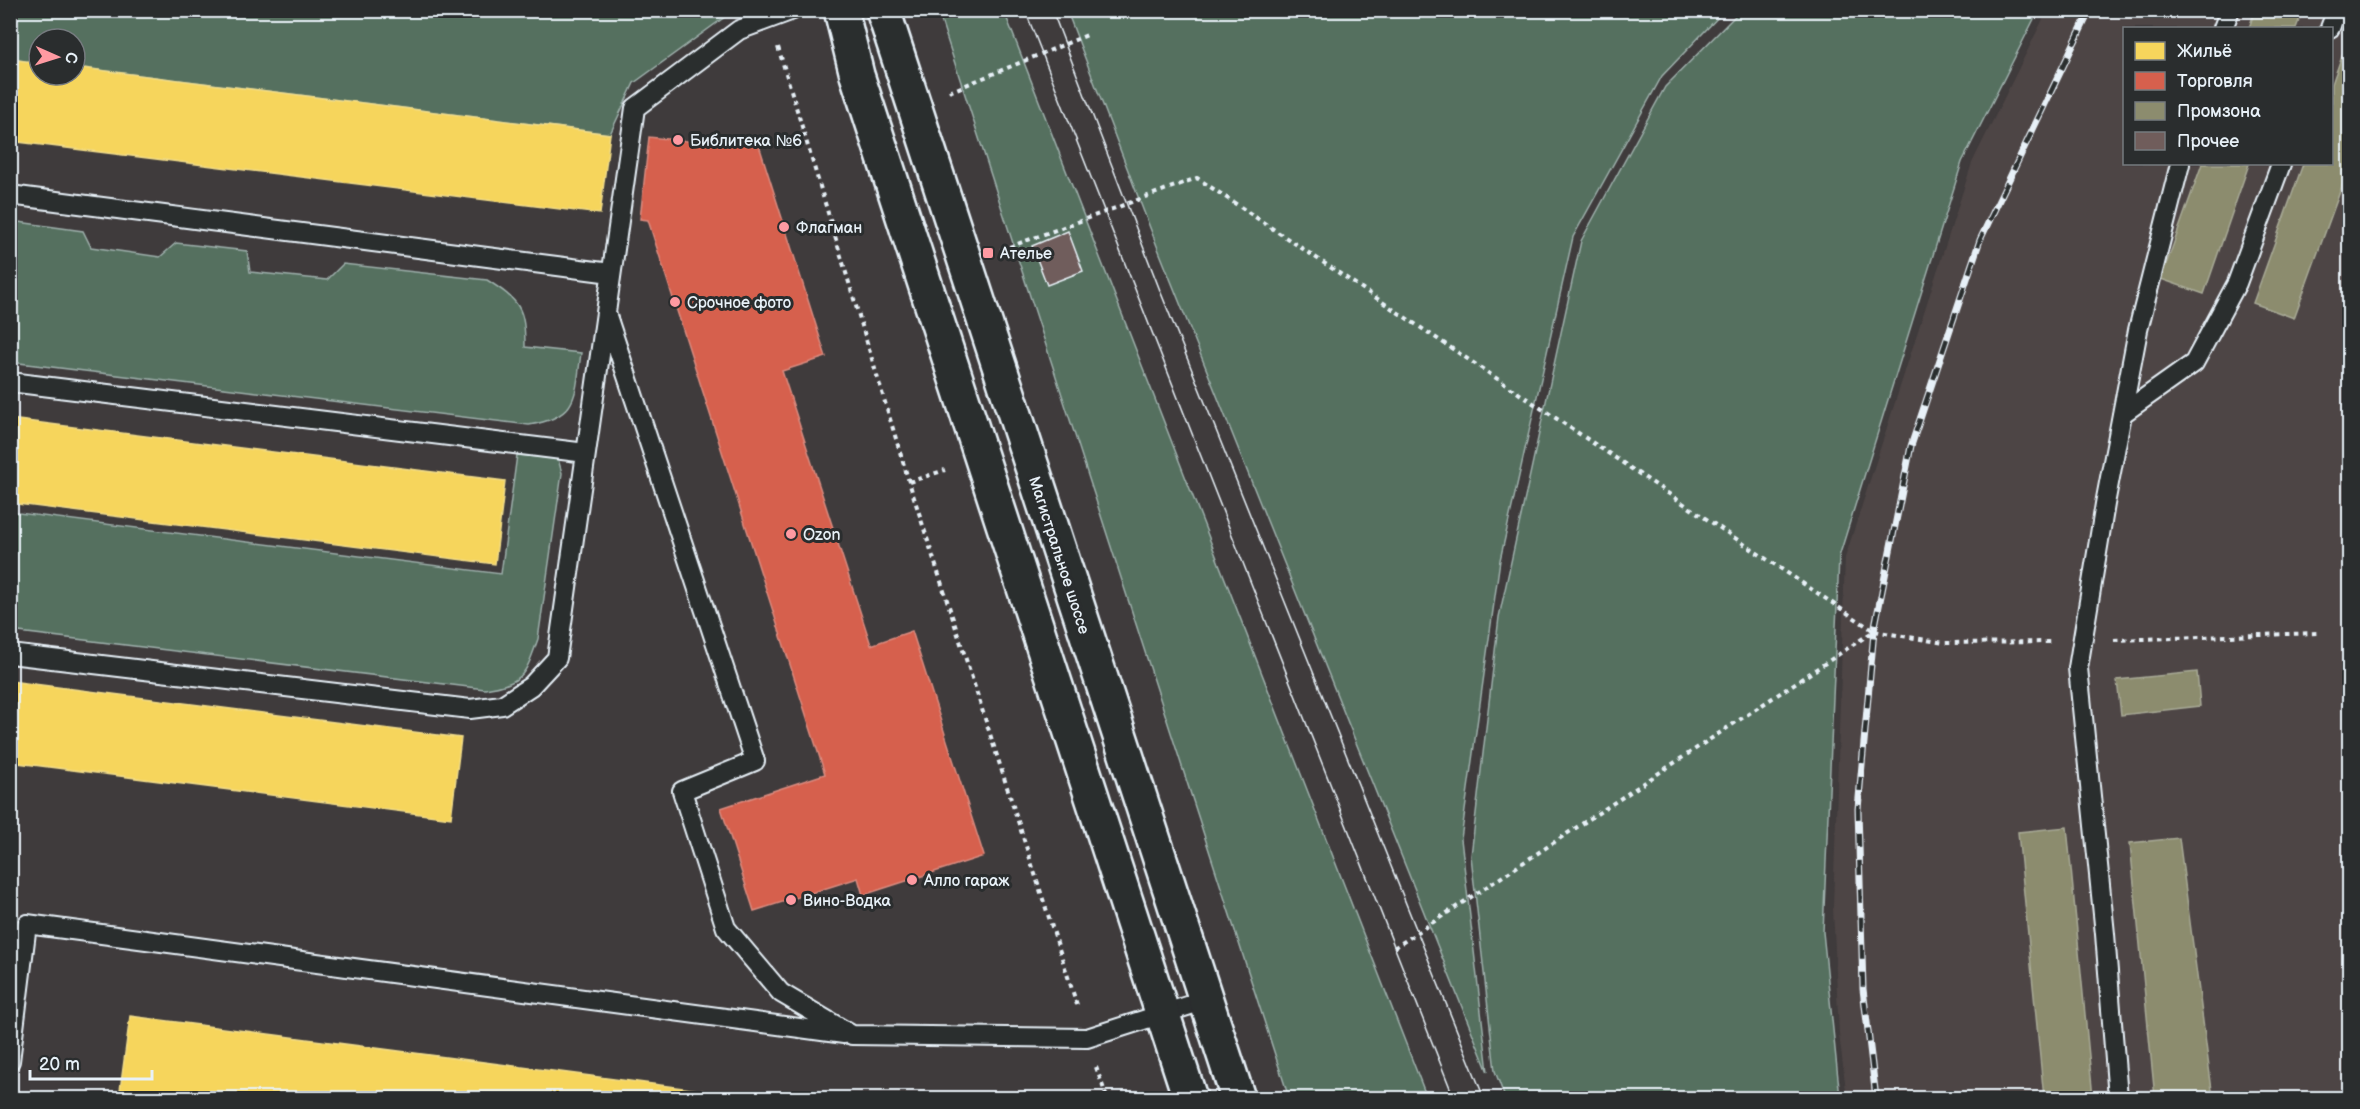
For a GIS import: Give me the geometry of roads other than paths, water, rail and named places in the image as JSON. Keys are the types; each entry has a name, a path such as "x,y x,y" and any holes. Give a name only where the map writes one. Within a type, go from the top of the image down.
{"main road":[{"path":"841,10 857,75 1190,1098"},
{"name":"Магистральное шоссе","path":"883,10 1238,1098"}],"lane":[{"path":"10,654 470,709 501,705 531,686 557,658 635,108 739,30 793,10"},
{"path":"2223,27 2230,10"},
{"path":"2330,27 2337,10"},
{"path":"2118,1098 2078,668 2138,330 2180,165"},
{"path":"2122,414 2194,363 2237,283 2281,165"},
{"path":"10,195 611,273"},
{"path":"606,313 755,761 682,791 726,928 781,993 852,1035"},
{"path":"10,382 586,453"},
{"path":"10,1061 27,924 852,1035 1087,1038 1206,1000"}],"tram line":[{"path":"1025,10 1454,1098"},
{"path":"1052,10 1161,293 1484,1098"}],"railway":[{"path":"1876,1098 1863,989 1858,809 1874,631 1911,446 1980,240 2090,10"}],"place":[{"name":"Библитека №6","path":"678,140"},
{"name":"Флагман","path":"784,227"},
{"name":"Ателье","path":"988,253"},
{"name":"Срочное фото","path":"675,302"},
{"name":"Ozon","path":"791,534"},
{"name":"Алло гараж","path":"912,880"},
{"name":"Вино-Водка","path":"791,900"}]}
